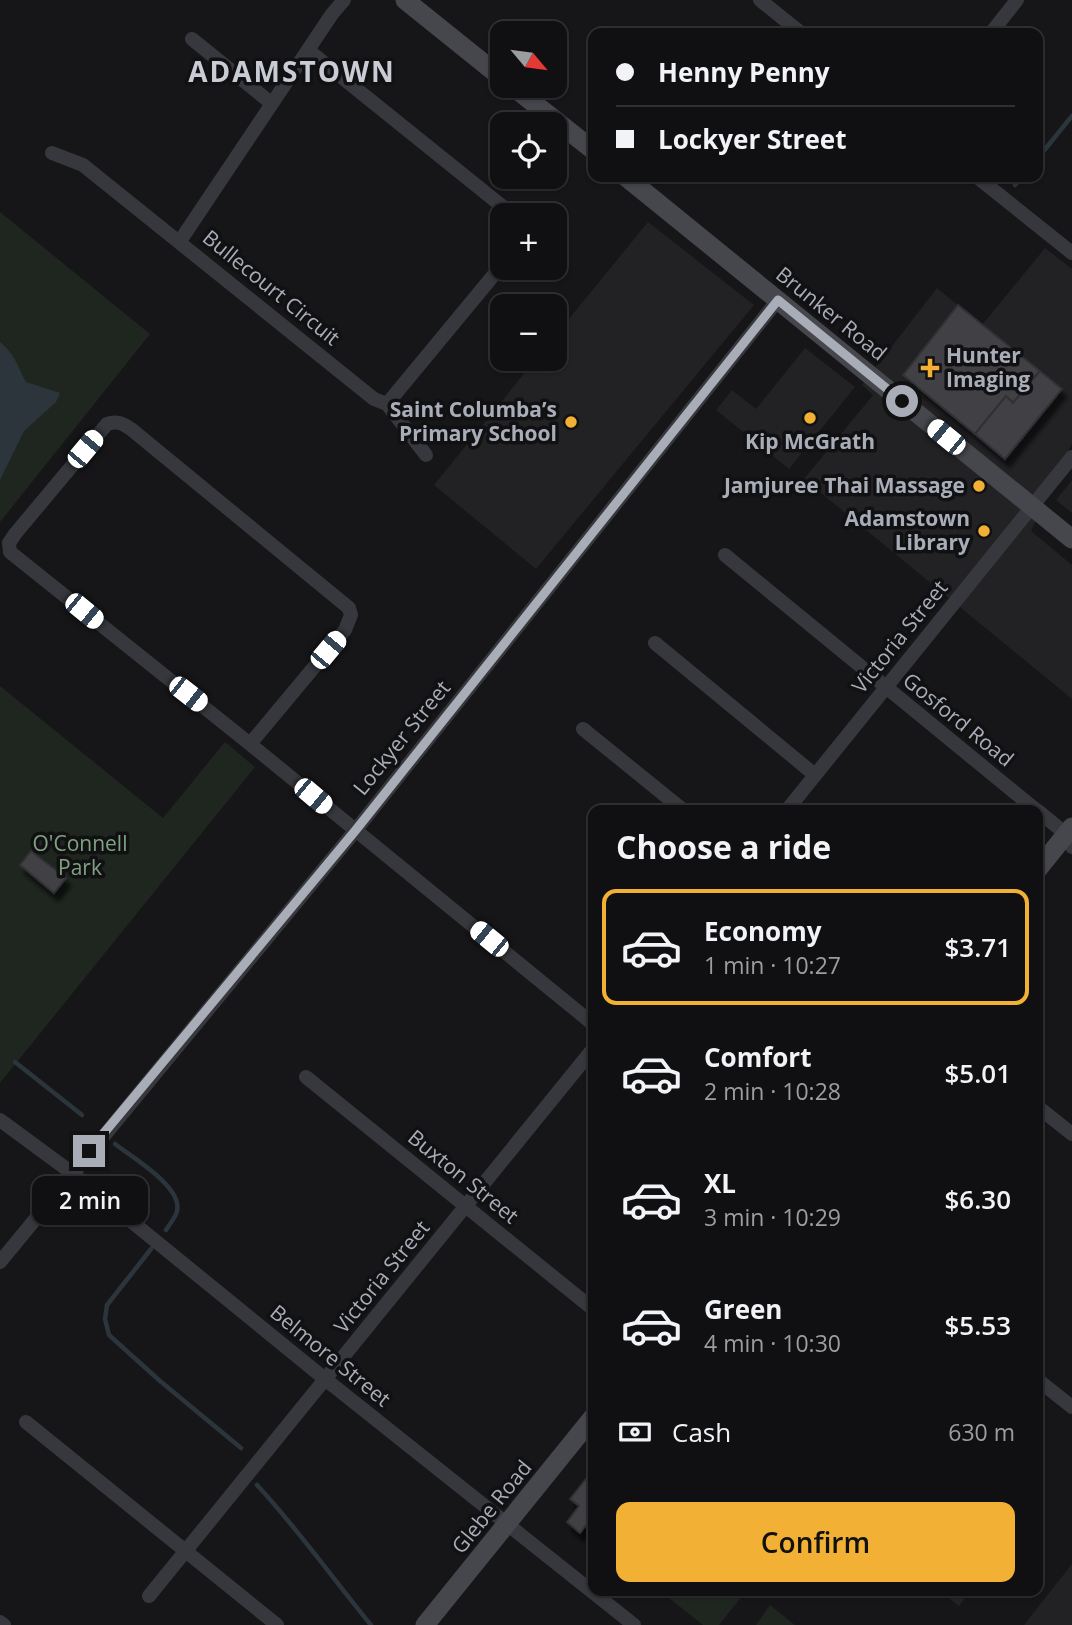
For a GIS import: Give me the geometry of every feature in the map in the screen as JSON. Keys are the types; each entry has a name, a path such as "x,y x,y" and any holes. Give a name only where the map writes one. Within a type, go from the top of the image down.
{"main road":[{"path":"405,0 490,68"},
{"path":"527,98 588,146"},
{"name":"Brunker Road","path":"632,182 1072,539"},
{"path":"1043,864 1070,836"},
{"name":"Glebe Road","path":"425,1625 588,1423"}],"street":[{"name":"Bullecourt Circuit","path":"344,0 271,103 180,241 374,400 387,404 426,455"},
{"path":"761,0 794,28"},
{"path":"994,28 1017,0"},
{"path":"192,38 271,103"},
{"path":"308,50 498,203"},
{"path":"52,152 83,165 180,241"},
{"path":"983,182 1072,253"},
{"path":"387,404 490,280"},
{"name":"Lockyer Street","path":"0,1262 355,831 778,300"},
{"path":"250,744 345,630 351,615 349,608 131,429 114,421 102,428 15,534 9,543 10,552 588,1020"},
{"name":"Victoria Street","path":"791,805 1072,457"},
{"name":"Gosford Road","path":"725,555 1030,805"},
{"path":"655,643 815,775"},
{"path":"583,729 677,805"},
{"name":"Gosford Road","path":"1043,816 1070,836"},
{"name":"Victoria Street","path":"149,1595 588,1055"},
{"name":"Buxton Street","path":"306,1077 588,1305"},
{"path":"1043,1111 1072,1134"},
{"name":"Belmore Street","path":"0,1120 72,1173 588,1589"},
{"path":"1043,1384 1072,1407"},
{"path":"26,1422 277,1625"},
{"name":"Belmore Street","path":"597,1596 634,1625"}],"shaded area":[{"name":"Saint Columba’s Primary School","path":"648,222 754,305 536,569 434,485 526,371 567,371 567,321"},
{"path":"1045,248 1072,269 1072,443 1031,531 1072,565 1072,699 804,479 873,395 862,385 937,288 982,325"},
{"path":"0,342 13,357 26,382 60,393 56,402 24,431 0,480"},
{"path":"805,348 855,387 789,469 716,410 732,390 756,409"},
{"path":"1072,480 1072,513 1056,500"},
{"path":"1072,1564 1072,1625 1024,1625"}],"green space":[{"path":"0,212 150,334 0,522"},
{"name":"O'Connell Park","path":"0,686 163,818 225,742 255,767 0,1083"},
{"path":"666,1596 742,1596 719,1625 703,1625"},
{"path":"946,1596 966,1596 959,1606"},
{"path":"770,1605 795,1625 756,1625"}],"building":[{"path":"958,305 1040,371 1013,403 1006,396 975,434 903,375"},
{"path":"1040,371 1062,389 1005,459 975,434 1006,396 1013,403"},
{"path":"31,851 66,878 54,893 20,865"},
{"path":"588,1476 588,1523 580,1533 567,1522 579,1506 570,1499"}],"waterway":[{"path":"1043,152 1072,116"},
{"path":"15,1062 82,1115"},
{"path":"115,1144 155,1173 172,1192 177,1202 177,1211 166,1230"},
{"path":"151,1249 107,1305 105,1319 109,1335 241,1448"},
{"path":"257,1485 371,1625"}],"place":[{"name":"Hunter Imaging","path":"930,368"},
{"name":"Kip McGrath","path":"810,418"},
{"name":"Saint Columba’s Primary School","path":"571,422"},
{"name":"Jamjuree Thai Massage","path":"979,486"},
{"name":"Adamstown Library","path":"984,531"}],"district":[{"name":"ADAMSTOWN","path":"292,72"}],"route":[{"path":"89,1151 355,831 778,300 902,401"}]}
